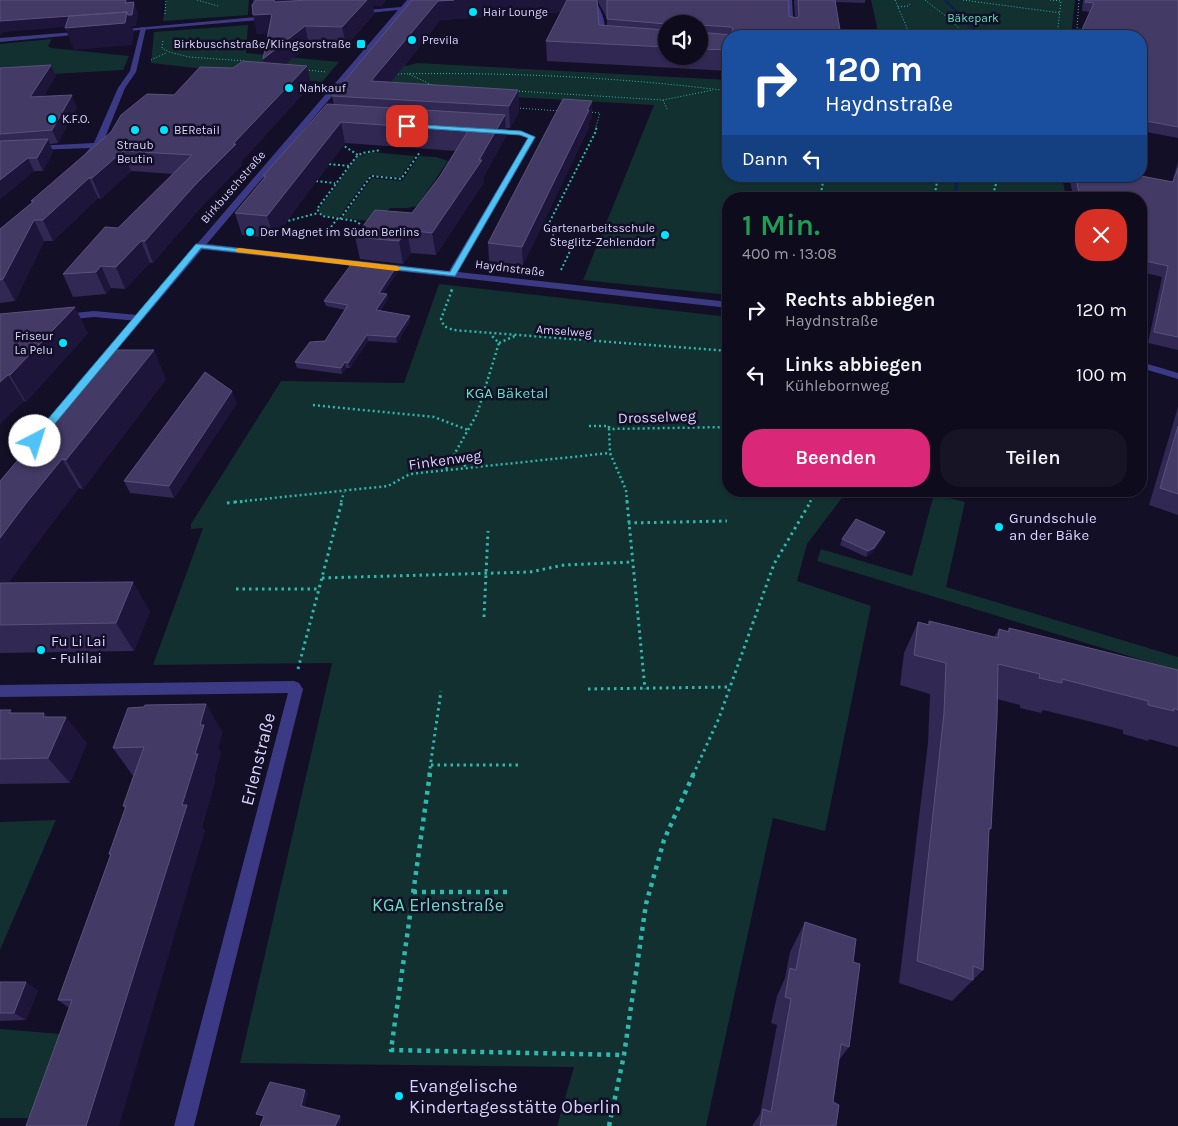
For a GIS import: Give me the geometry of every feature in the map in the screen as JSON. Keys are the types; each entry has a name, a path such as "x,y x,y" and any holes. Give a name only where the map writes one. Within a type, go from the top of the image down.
{"street":[{"name":"Birkbuschstraße","path":"74,395 410,0"},
{"path":"592,0 602,19 601,42 609,44"},
{"path":"789,0 791,30"},
{"path":"354,12 410,7"},
{"path":"106,30 257,19"},
{"path":"81,160 98,145 129,75 133,72 143,28"},
{"path":"0,40 96,31"},
{"path":"308,120 322,120"},
{"path":"453,279 532,137 525,134 481,131"},
{"path":"29,148 98,145"},
{"name":"Haydnstraße","path":"199,246 453,279 722,304"},
{"path":"57,318 94,314 138,318"},
{"path":"1147,367 1178,376"},
{"path":"0,691 294,687"},
{"name":"Erlenstraße","path":"184,1126 296,692 294,687"}],"path":[{"path":"895,0 907,30"},
{"path":"925,0 960,30"},
{"path":"963,0 1061,13"},
{"path":"1050,0 1062,1 1058,30"},
{"path":"1079,0 1077,28 1080,30"},
{"path":"898,7 908,6 911,3"},
{"path":"149,62 166,53 252,63"},
{"path":"306,70 333,72"},
{"path":"391,74 501,72 722,90"},
{"path":"409,74 422,82 435,86"},
{"path":"515,91 663,100 717,89"},
{"path":"663,100 667,109"},
{"path":"512,108 561,111"},
{"path":"558,278 571,249 546,229 594,133 600,113 580,112"},
{"path":"341,144 358,155"},
{"path":"369,152 374,145"},
{"path":"318,213 317,209 358,155 382,150"},
{"path":"331,227 371,176 401,179 420,152"},
{"path":"329,164 349,166"},
{"path":"316,181 336,183"},
{"path":"283,222 318,213 324,217 355,221 360,224"},
{"name":"Amselweg","path":"453,279 441,319 444,326 453,330 722,351"},
{"path":"490,334 499,343"},
{"path":"445,470 477,414 499,343 515,336"},
{"path":"314,405 434,417 468,430"},
{"path":"589,426 609,426 609,429"},
{"name":"Drosselweg","path":"610,453 609,429 722,427"},
{"path":"610,453 626,490 645,689"},
{"name":"Finkenweg","path":"227,503 388,486 410,474 610,453"},
{"path":"454,454 466,468"},
{"path":"294,687 344,492"},
{"path":"608,1126 624,1055 646,904 664,840 719,718 774,564 813,497"},
{"path":"628,523 727,521"},
{"path":"484,617 488,531"},
{"path":"322,578 530,572 564,565 632,562"},
{"path":"236,589 319,589"},
{"path":"588,689 729,687"},
{"path":"441,691 391,1050 624,1055"},
{"path":"431,765 521,765"},
{"path":"413,892 511,892"}],"green space":[{"path":"166,0 249,0 248,15 163,21"},
{"name":"Bäkepark","path":"871,0 1075,0 1072,30 878,30"},
{"path":"248,25 246,53 339,62 322,82 151,63 154,32"},
{"path":"52,39 48,46 51,48 129,56 123,70 0,77 0,44"},
{"path":"417,63 722,80 722,182 1063,182 1065,192 722,192 722,294 583,280 654,105 385,90 379,65 407,66"},
{"path":"371,152 415,156 400,178 370,175 339,217 325,216 320,213 319,209 357,157"},
{"path":"419,156 436,157 448,161 417,206 390,208 379,222 342,218 372,178 402,181"},
{"path":"439,284 722,316 722,497 842,497 807,544 797,581 871,606 825,831 773,818 706,1126 557,1126 574,1067 240,1063 332,663 153,665 203,528 191,529 191,524 281,381 404,383"},
{"path":"933,497 946,497 965,502 946,587 1178,657 1178,671 817,561 821,549 912,576"},
{"path":"56,820 0,950 0,822"},
{"path":"0,1029 61,1034 29,1118 0,1118"}],"building":[{"path":"0,0 126,0 125,3 134,2 132,15 128,15 127,12 0,21"},
{"path":"256,0 274,0 275,2 367,0 342,27 305,26 263,59 272,14 253,15 252,5"},
{"path":"412,0 454,0 438,1 371,81 518,90 509,106 332,96"},
{"path":"567,0 597,0 599,25 658,29 658,47 546,41"},
{"path":"607,0 788,0 789,16 797,18 799,16 798,0 835,0 840,30 733,30 731,27 708,25 708,15 658,15 658,23 607,19"},
{"path":"1086,0 1178,0 1178,127 1147,121 1147,30 1082,30 1094,3 1085,2"},
{"path":"127,12 125,23 65,28 69,16"},
{"path":"708,33 722,34 722,50 708,49"},
{"path":"243,61 307,66 145,241 141,241 116,267 101,266 96,272 63,274 105,227 118,228 192,155 123,151 92,178 89,178 43,220 34,220 3,279 0,280 0,229 111,132 121,115 147,94 174,95 200,67 233,68"},
{"path":"51,65 30,97 72,95 52,130 0,134 0,68"},
{"path":"563,99 592,101 522,247 488,243"},
{"path":"327,104 505,115 479,160 482,160 432,233 407,230 399,241 355,237 375,210 412,213 440,176 468,131 341,122 267,216 235,213 266,176 263,176"},
{"path":"48,139 37,158 28,158 0,180 0,141"},
{"path":"1178,168 1178,337 1154,332 1168,266 1147,261 1147,192 1079,192 1076,182 1147,182 1147,177 1173,182"},
{"path":"353,262 396,267 379,293 387,294 376,310 410,316 396,337 367,335 348,363 345,362 341,368 295,362 310,342 325,341 348,305 324,301"},
{"path":"75,307 10,375 0,382 0,314"},
{"path":"112,350 154,350 66,460 62,459 0,538 0,481 30,446 27,446"},
{"path":"205,372 232,391 169,486 124,481"},
{"path":"1178,426 1178,494 1160,488"},
{"path":"856,519 885,532 874,548 868,551 842,539"},
{"path":"133,582 116,623 0,625 0,583"},
{"path":"929,621 998,638 999,629 1009,632 1009,628 1178,670 1178,710 1173,708 1174,711 1148,705 1148,701 1062,679 1062,683 1039,678 1040,674 998,664 997,718 991,829 989,828 983,970 973,966 973,980 917,961 944,713 946,663 914,655 918,622 929,625"},
{"path":"206,704 200,725 204,725 195,754 198,754 182,805 187,805 86,1126 26,1126 72,1000 58,1000 111,854 109,854 126,806 123,806 144,747 113,748 128,708 144,707 145,705"},
{"path":"0,710 11,710 9,713 44,713 43,717 66,717 48,758 0,759"},
{"path":"805,922 856,939 853,962 860,964 849,1047 841,1044 833,1102 839,1105 836,1126 760,1126 763,1109 771,1112 791,999 785,997 790,968 796,970"},
{"path":"0,982 26,982 14,1013 0,1013"},
{"path":"270,1082 305,1090 301,1106 340,1116 335,1126 260,1126 264,1116 256,1114"}],"waterway":[{"path":"945,0 975,30"},
{"path":"955,192 957,182"}],"slow traffic":[{"path":"239,250 397,269"}],"place":[{"name":"Hair Lounge","path":"473,12"},
{"name":"Previla","path":"412,40"},
{"name":"Birkbuschstraße/Klingsorstraße","path":"361,44"},
{"name":"Nahkauf","path":"289,88"},
{"name":"K.F.O.","path":"52,119"},
{"name":"Straub Beutin","path":"135,130"},
{"name":"BERetail","path":"164,130"},
{"name":"Der Magnet im Süden Berlins","path":"250,232"},
{"name":"Gartenarbeitsschule Steglitz-Zehlendorf","path":"665,235"},
{"name":"Friseur La Pelu","path":"63,343"},
{"name":"Grundschule an der Bäke","path":"999,527"},
{"name":"Fu Li Lai - Fulilai","path":"41,650"},
{"name":"Evangelische Kindertagesstätte Oberlin","path":"399,1096"}],"route":[{"path":"35,441 199,246 452,274 532,137 521,133 407,126"}],"park label":[{"name":"KGA Bäketal","path":"507,393"},
{"name":"KGA Erlenstraße","path":"438,905"}]}
